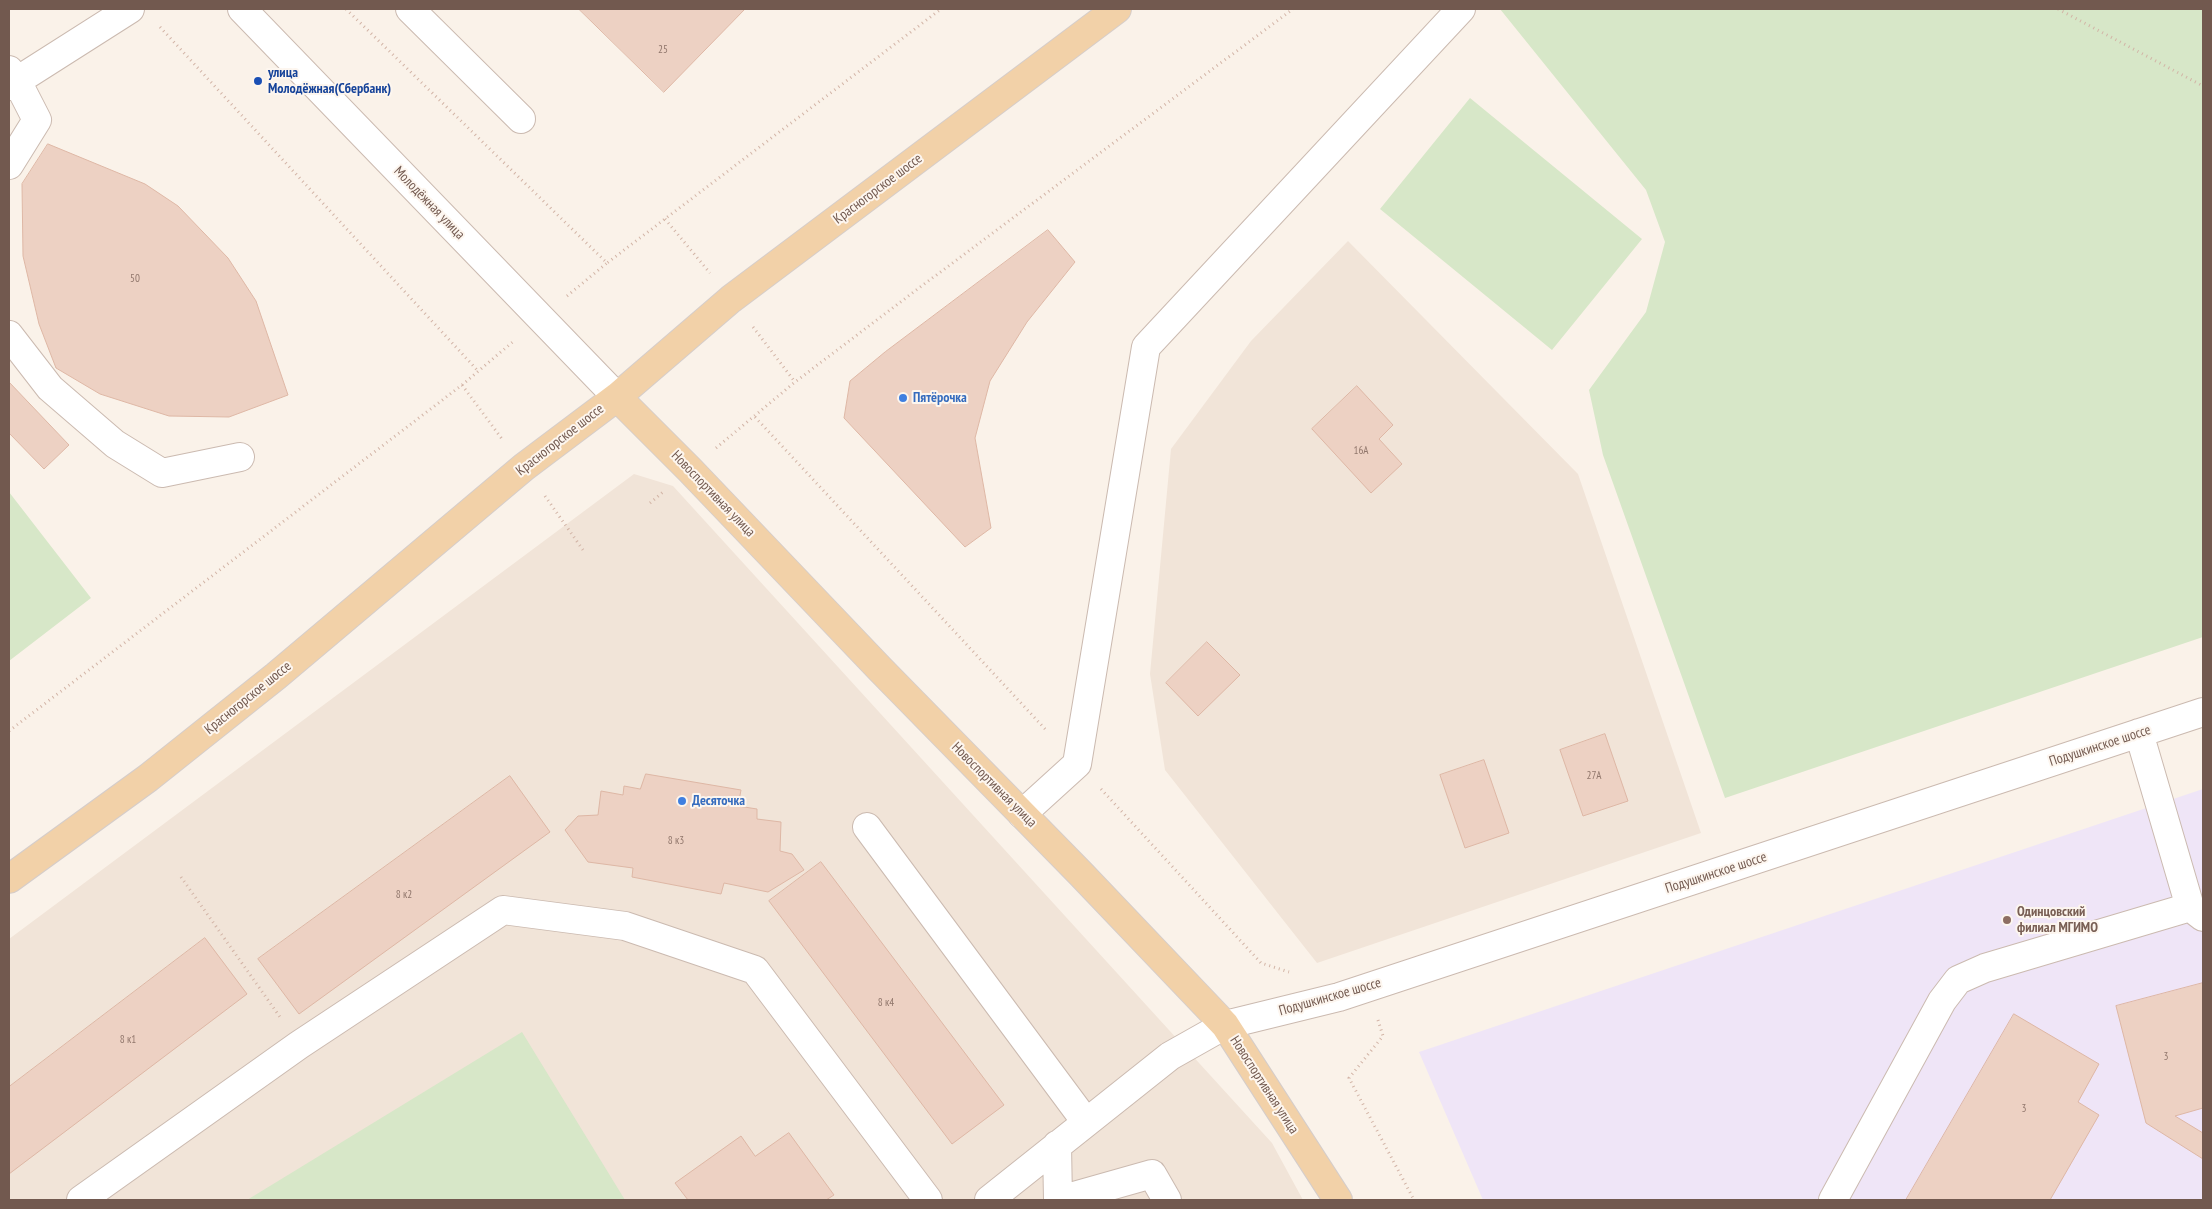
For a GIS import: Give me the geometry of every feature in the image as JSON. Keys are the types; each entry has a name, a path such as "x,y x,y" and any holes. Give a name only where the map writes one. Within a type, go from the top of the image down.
{"main road":[{"name":"Красногорское шоссе","path":"9,880 148,778 269,682 524,467 617,397 731,299 1117,9"},
{"name":"Новоспортивная улица","path":"617,397 690,470 1225,1025 1338,1200"}],"street":[{"path":"9,165 37,120 12,79 130,9"},
{"name":"Молодёжная улица","path":"242,9 617,397"},
{"path":"410,9 521,119"},
{"path":"1022,814 1077,764 1146,347 1462,9"},
{"path":"9,335 50,388 115,444 162,473 240,457"},
{"name":"Подушкинское шоссе","path":"989,1200 1170,1056 1225,1025 1368,988 2203,712"},
{"path":"1833,1200 1942,1001 1958,980 1984,968 2197,912 2139,733"},
{"path":"867,828 1086,1122"},
{"path":"81,1200 299,1044 503,910 624,926 755,970 928,1200"},
{"path":"1057,1145 1059,1200 1152,1174 1167,1200"}],"path":[{"path":"346,9 608,263 941,9"},
{"path":"650,503 795,382 1292,9"},
{"path":"2058,9 2203,86"},
{"path":"9,731 479,372 157,23"},
{"path":"755,417 1261,963 1294,974"},
{"path":"181,877 299,1044"},
{"path":"1368,988 1383,1036 1350,1078 1414,1200"}],"shaded area":[{"path":"1348,241 1578,474 1701,833 1317,963 1165,770 1150,674 1171,449 1251,341"},
{"path":"634,474 673,486 1272,1143 1303,1200 9,1200 9,939"},
{"name":"Одинцовский филиал МГИМО","path":"2203,789 2203,1200 1483,1200 1419,1052"}],"green space":[{"path":"1500,9 2203,9 2203,637 1725,798 1603,455 1589,390 1646,312 1665,242 1646,190"},
{"path":"1470,98 1642,239 1552,350 1380,209"},
{"path":"9,492 91,598 9,661"},
{"path":"522,1032 625,1200 247,1200"}],"building":[{"path":"579,9 745,9 664,92"},
{"path":"48,144 145,184 178,206 228,258 256,301 288,395 229,417 169,416 100,394 56,368 39,324 23,256 22,184"},
{"path":"1048,230 1075,262 1027,322 990,381 975,438 991,528 965,547 844,418 850,381 885,352"},
{"path":"9,382 69,445 44,469 9,433"},
{"path":"1357,386 1393,425 1379,439 1402,464 1371,493 1312,429"},
{"path":"1207,642 1240,675 1198,716 1166,683"},
{"path":"1605,734 1628,801 1583,816 1560,750"},
{"path":"1484,760 1509,833 1465,848 1440,775"},
{"path":"646,774 741,790 738,806 757,809 757,819 781,822 780,851 792,854 804,870 768,892 724,883 721,894 632,877 633,868 588,862 565,830 578,816 598,815 601,791 623,795 624,786 640,789"},
{"path":"510,776 550,832 299,1014 258,959"},
{"path":"821,862 1004,1105 952,1144 769,901"},
{"path":"205,938 247,994 9,1174 9,1087"},
{"path":"2203,983 2203,1108 2175,1116 2203,1133 2203,1159 2146,1123 2116,1006"},
{"path":"2014,1014 2099,1064 2078,1102 2099,1115 2050,1200 1906,1200"},
{"path":"789,1133 834,1195 826,1200 688,1200 675,1183 741,1136 755,1156"}],"place":[{"name":"улица Молодёжная(Сбербанк)","path":"258,81"},
{"name":"Пятёрочка","path":"903,398"},
{"name":"Десяточка","path":"682,801"},
{"name":"Одинцовский филиал МГИМО","path":"2007,920"}]}
